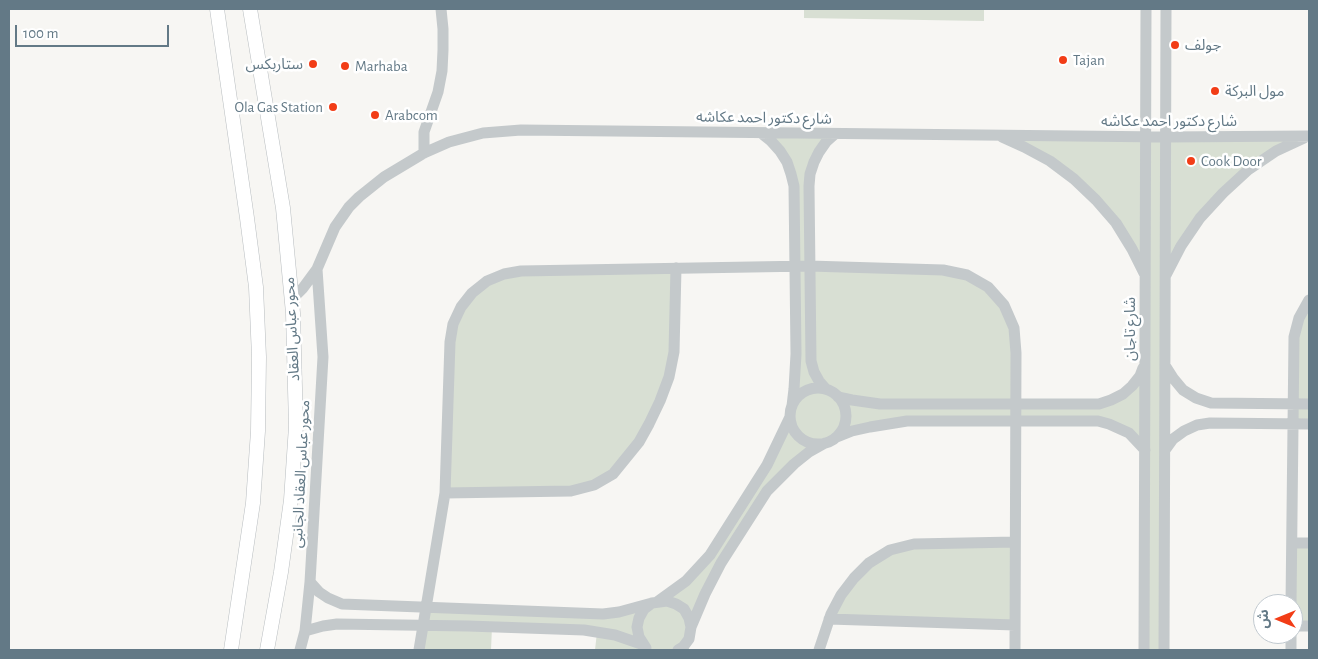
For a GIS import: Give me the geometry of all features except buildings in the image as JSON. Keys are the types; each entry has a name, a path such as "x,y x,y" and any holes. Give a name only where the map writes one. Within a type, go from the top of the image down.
{"main road":[{"path":"217,9 256,288 259,358 258,431 253,503 230,650"},
{"name":"محور عباس العقاد","path":"250,9 283,208 292,299 296,426 291,491 281,572 267,650"}],"street":[{"path":"424,153 424,132 438,92 442,71 443,36 441,9"},
{"name":"شارع تاجان","path":"1144,650 1146,9"},
{"path":"1164,650 1166,9"},
{"name":"شارع دكتور احمد عكاشه","path":"292,299 317,269 335,227 359,197 384,177 424,153 448,142 482,133 521,130 1146,137 1308,136"},
{"path":"761,133 780,151 787,162 794,186 796,354 791,411 792,425 795,432 808,442 816,444 825,443"},
{"path":"678,650 688,645 691,627 704,594 721,563 767,491 809,452 836,436 842,430 845,421 846,412 843,404 838,397 826,389 819,381 811,361 810,174 819,152 835,134"},
{"path":"996,135 1050,161 1083,187 1116,223 1132,249 1145,276"},
{"path":"1165,276 1181,246 1223,193 1248,170 1276,151 1308,136"},
{"path":"419,650 445,493 450,342 454,324 461,307 472,293 487,281 504,274 521,271 809,266 943,270 967,275 988,287 1004,306 1014,328 1016,353 1015,650"},
{"path":"445,493 571,491 594,485 614,474 639,442 660,401 668,377 674,352 676,268"},
{"name":"محور عباس العقاد الجانبى","path":"300,650 305,631 310,582 323,357 317,269"},
{"path":"1291,594 1294,337 1298,318 1309,300"},
{"path":"1145,306 1165,306"},
{"path":"838,397 880,404 1099,404 1111,400 1132,386 1140,376 1145,364"},
{"path":"1165,365 1172,378 1183,390 1196,398 1211,403 1309,404"},
{"path":"648,649 639,637 637,627 644,609 686,581 710,556 767,465 795,400 806,391 819,388 826,389"},
{"path":"836,436 870,427 907,421 1098,421 1120,428 1145,450"},
{"path":"1165,450 1173,439 1197,425 1210,423 1309,424"},
{"path":"819,650 829,619 841,595 869,563 890,550 914,544 1015,542"},
{"path":"1292,543 1309,543"},
{"path":"310,582 319,592 342,604 603,614 667,601 684,609 691,627"},
{"path":"829,619 1015,625"},
{"path":"305,631 338,624 584,630 615,635 648,649"}],"shaded area":[{"path":"804,9 984,9 984,21 804,18"},
{"path":"761,133 835,134 814,162 809,266 943,270 988,287 1014,328 1016,403 1111,400 1140,376 1145,276 1132,249 1076,181 996,135 1306,136 1223,193 1165,277 1164,650 1144,650 1145,450 1109,424 907,421 837,437 825,443 780,477 721,563 689,639 689,650 595,650 597,632 492,627 491,650 419,650 426,607 586,614 657,602 699,569 790,417 792,406 791,174"},
{"path":"676,268 674,352 639,442 594,485 445,493 450,359 461,307 504,274"},
{"path":"1309,300 1309,424 1293,424 1294,337"},
{"path":"1015,542 1015,625 831,614 841,595 890,550"},
{"path":"1292,543 1309,543 1309,626 1303,626 1303,594 1293,594"}],"place":[{"name":"جولف","path":"1175,45"},
{"name":"Tajan","path":"1063,60"},
{"name":"ستاربكس","path":"313,64"},
{"name":"Marhaba","path":"345,66"},
{"name":"مول البركة","path":"1215,91"},
{"name":"Ola Gas Station","path":"333,107"},
{"name":"Arabcom","path":"375,115"},
{"name":"Cook Door","path":"1191,161"}]}
